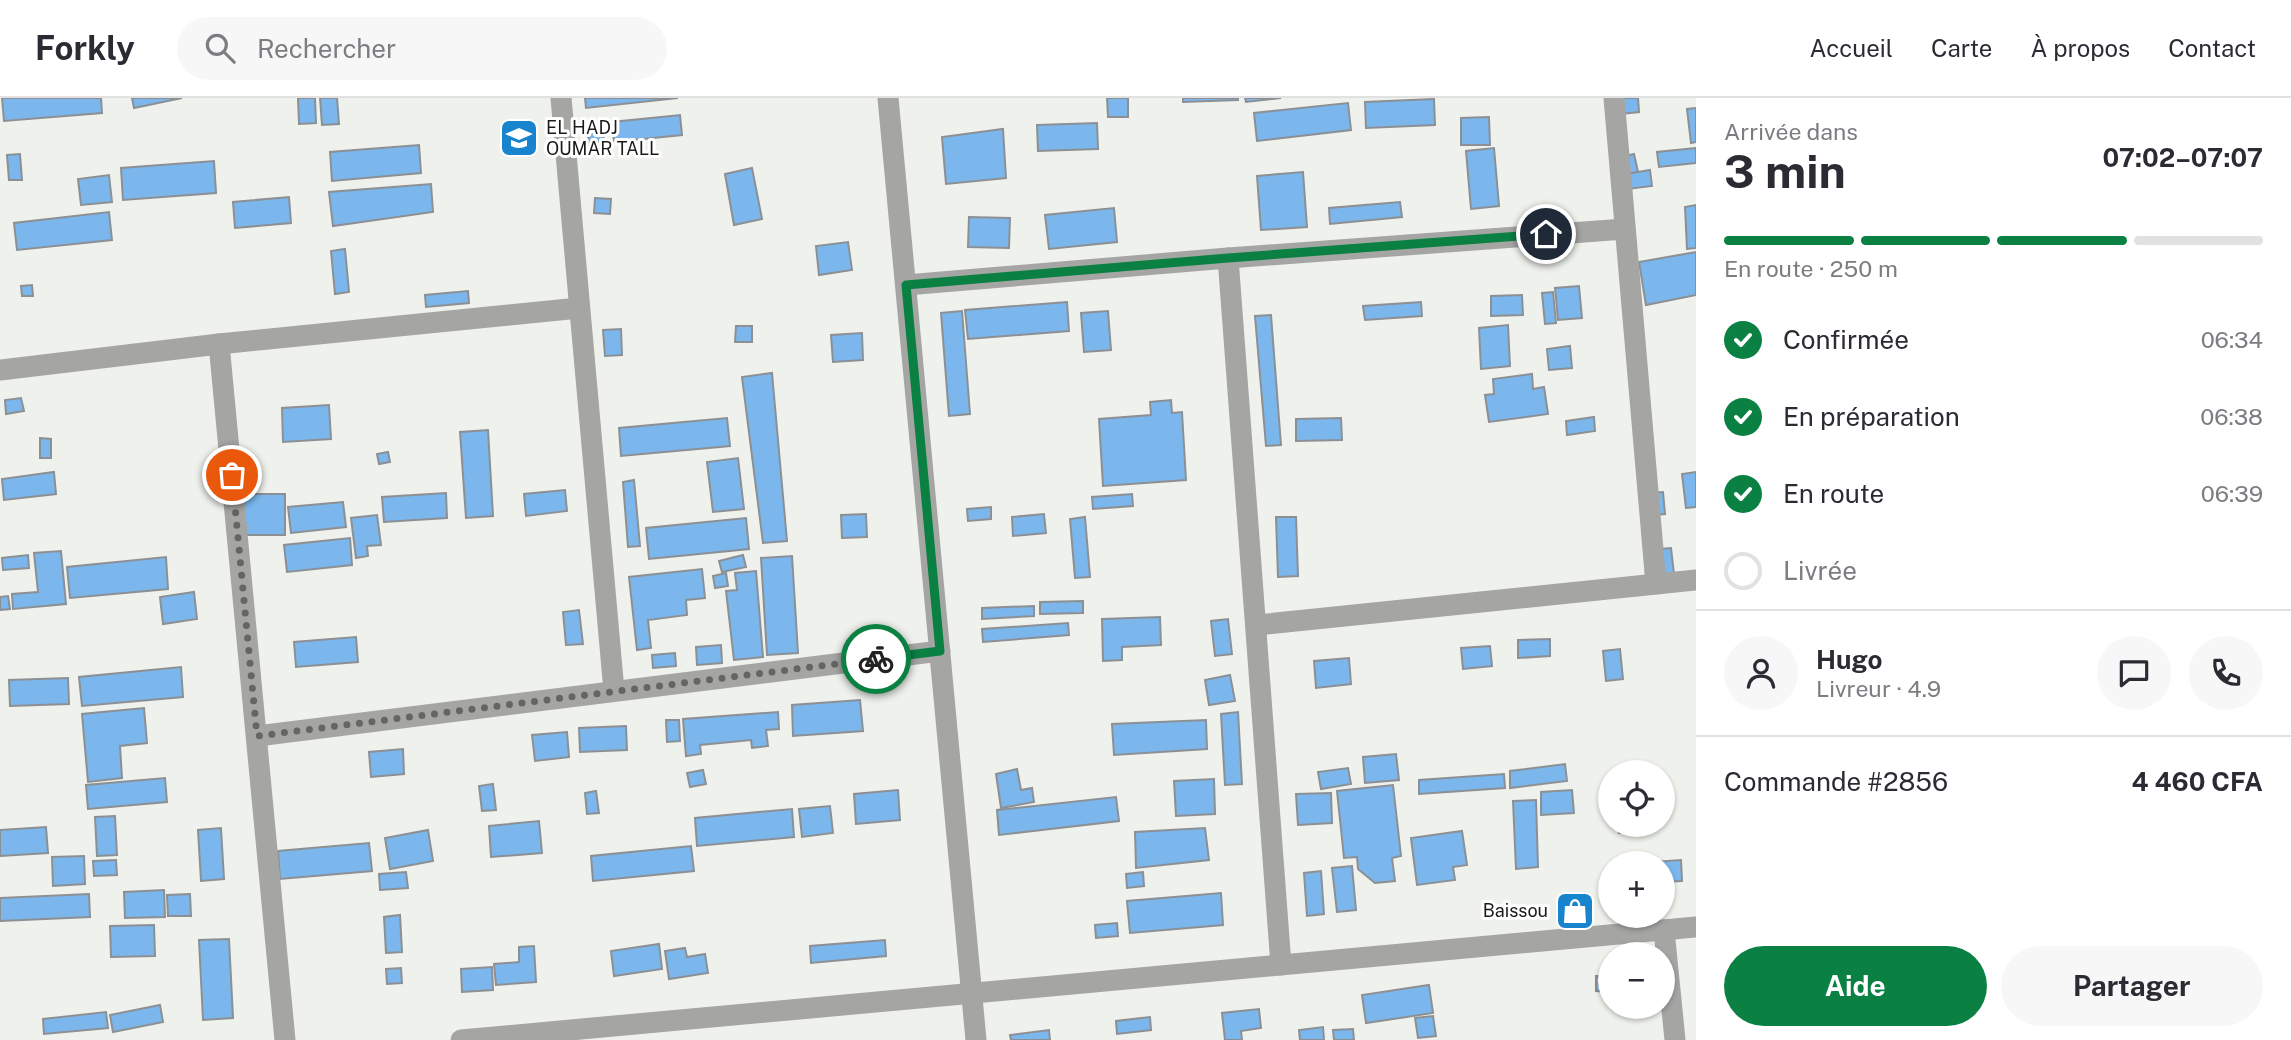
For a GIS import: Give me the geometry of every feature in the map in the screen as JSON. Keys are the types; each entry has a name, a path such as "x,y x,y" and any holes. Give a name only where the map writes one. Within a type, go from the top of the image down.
{"street":[{"path":"561,98 614,691"},
{"path":"888,98 976,1040"},
{"path":"1614,98 1656,583"},
{"path":"906,285 1625,229"},
{"path":"1228,258 1282,965"},
{"path":"0,370 219,344 579,308"},
{"path":"219,344 285,1040"},
{"path":"1257,625 1696,580"},
{"path":"257,736 940,651"},
{"path":"461,1040 648,1032 972,993 1696,927"},
{"path":"1664,930 1675,1040"}],"building":[{"path":"2,98 101,98 102,113 4,121"},
{"path":"132,98 182,98 134,108"},
{"path":"298,98 315,98 316,123 299,124"},
{"path":"320,98 337,98 339,124 322,125"},
{"path":"585,98 678,98 586,108"},
{"path":"1107,98 1128,98 1128,117 1108,117"},
{"path":"1183,98 1238,98 1238,100 1183,102"},
{"path":"1245,98 1281,98 1246,102"},
{"path":"1620,98 1638,98 1639,112 1621,114"},
{"path":"1434,99 1435,125 1366,128 1365,102"},
{"path":"1348,103 1351,130 1257,141 1254,113"},
{"path":"1696,108 1696,142 1691,143 1687,109"},
{"path":"680,115 682,135 614,142 612,122"},
{"path":"1489,117 1490,145 1461,145 1461,118"},
{"path":"1097,123 1098,149 1038,151 1037,125"},
{"path":"602,126 604,141 589,144 587,129"},
{"path":"1003,129 1006,178 946,184 942,137"},
{"path":"419,145 421,173 332,181 330,152"},
{"path":"1494,148 1499,206 1471,209 1466,151"},
{"path":"1696,148 1696,163 1659,167 1657,152"},
{"path":"20,154 22,180 9,180 7,155"},
{"path":"1634,154 1638,172 1625,175 1621,157"},
{"path":"214,161 216,193 123,200 121,168"},
{"path":"752,168 762,219 734,225 725,174"},
{"path":"1650,170 1652,186 1628,189 1626,174"},
{"path":"1303,172 1307,227 1261,230 1257,176"},
{"path":"109,175 112,202 81,205 78,179"},
{"path":"431,184 433,212 333,226 329,192"},
{"path":"289,197 291,223 235,228 233,202"},
{"path":"595,198 611,199 610,214 594,213"},
{"path":"1400,202 1402,217 1330,224 1329,208"},
{"path":"1696,205 1696,248 1687,249 1685,207"},
{"path":"1114,208 1117,242 1049,249 1045,215"},
{"path":"109,212 112,240 17,250 14,223"},
{"path":"969,217 1010,218 1009,248 968,247"},
{"path":"848,242 852,270 819,275 816,246"},
{"path":"345,249 349,292 335,294 331,251"},
{"path":"1696,252 1696,295 1646,305 1639,262"},
{"path":"32,285 33,296 22,296 21,286"},
{"path":"1579,286 1582,318 1558,320 1555,288"},
{"path":"468,291 469,303 426,307 425,295"},
{"path":"1553,292 1556,323 1545,324 1542,293"},
{"path":"1522,295 1523,315 1491,316 1491,296"},
{"path":"1067,302 1069,331 968,339 965,310"},
{"path":"1421,302 1422,316 1365,320 1363,306"},
{"path":"962,311 970,414 949,416 941,313"},
{"path":"1108,311 1111,350 1084,352 1081,313"},
{"path":"1271,315 1281,445 1266,446 1255,316"},
{"path":"1508,325 1510,366 1481,369 1479,328"},
{"path":"736,326 752,326 752,342 735,342"},
{"path":"621,329 622,355 605,356 603,330"},
{"path":"862,333 863,360 833,362 831,335"},
{"path":"1570,346 1572,368 1549,370 1547,349"},
{"path":"772,373 787,541 763,543 742,377"},
{"path":"1532,374 1533,389 1544,387 1548,414 1489,422 1485,395 1494,394 1493,379"},
{"path":"21,398 24,411 6,414 5,400"},
{"path":"1171,400 1172,413 1182,412 1186,480 1103,486 1099,419 1151,415 1150,402"},
{"path":"329,405 331,439 283,442 282,408"},
{"path":"1594,417 1595,431 1567,435 1566,421"},
{"path":"727,418 730,446 621,456 619,428"},
{"path":"1341,418 1342,440 1296,441 1296,419"},
{"path":"488,430 493,516 466,518 460,432"},
{"path":"40,438 51,439 51,458 40,458"},
{"path":"388,452 390,462 379,464 377,454"},
{"path":"738,458 744,509 713,512 707,462"},
{"path":"54,472 56,494 4,500 2,479"},
{"path":"1696,472 1696,507 1686,508 1682,474"},
{"path":"634,480 640,546 628,547 623,482"},
{"path":"565,490 567,511 526,516 524,494"},
{"path":"1663,492 1665,514 1655,515 1653,493"},
{"path":"446,493 447,518 384,522 382,497"},
{"path":"244,494 285,494 285,535 244,535"},
{"path":"1132,494 1133,506 1093,509 1092,497"},
{"path":"343,502 346,527 291,533 288,507"},
{"path":"991,507 991,519 968,521 967,509"},
{"path":"866,514 867,537 842,538 841,515"},
{"path":"1044,514 1046,533 1013,536 1012,517"},
{"path":"377,515 381,545 367,546 368,556 356,558 351,518"},
{"path":"1085,517 1090,577 1075,578 1070,519"},
{"path":"1276,517 1296,517 1298,576 1278,577"},
{"path":"746,518 749,549 649,559 646,528"},
{"path":"350,538 352,565 287,572 284,545"},
{"path":"1671,548 1674,574 1662,576 1659,549"},
{"path":"61,551 66,604 13,609 12,594 38,592 34,553"},
{"path":"28,555 29,568 3,570 2,558"},
{"path":"743,555 746,567 722,572 719,561"},
{"path":"792,556 798,653 767,655 761,558"},
{"path":"166,557 168,589 70,598 67,567"},
{"path":"702,569 705,598 686,600 687,615 648,620 651,648 637,650 629,577"},
{"path":"756,571 763,657 734,660 726,591 737,590 735,573"},
{"path":"726,573 728,586 715,588 713,576"},
{"path":"194,592 197,619 163,624 160,597"},
{"path":"8,596 10,609 0,610 0,597"},
{"path":"1083,601 1083,613 1040,614 1040,602"},
{"path":"1034,606 1034,616 982,619 982,608"},
{"path":"579,610 583,644 566,645 563,612"},
{"path":"1160,617 1161,645 1122,647 1122,660 1103,661 1102,619"},
{"path":"1228,619 1232,654 1215,656 1211,621"},
{"path":"1068,623 1069,635 983,642 982,629"},
{"path":"356,637 358,662 296,667 294,642"},
{"path":"1550,639 1550,656 1518,658 1518,640"},
{"path":"721,645 722,663 697,665 696,647"},
{"path":"1490,646 1492,666 1463,669 1461,648"},
{"path":"1620,649 1623,679 1606,681 1603,651"},
{"path":"675,653 676,666 653,668 652,655"},
{"path":"1349,658 1351,684 1316,688 1314,661"},
{"path":"181,667 183,697 82,706 79,677"},
{"path":"1230,675 1235,701 1209,705 1205,680"},
{"path":"68,678 69,704 10,706 9,680"},
{"path":"860,700 863,731 793,736 792,705"},
{"path":"144,708 147,743 120,746 122,778 88,782 82,714"},
{"path":"778,712 779,729 766,730 768,746 752,748 751,740 700,745 701,754 686,756 683,719"},
{"path":"1238,712 1242,784 1225,785 1221,714"},
{"path":"666,720 679,720 680,741 667,742"},
{"path":"1206,720 1207,749 1114,755 1112,724"},
{"path":"626,726 627,750 580,752 579,728"},
{"path":"567,732 569,757 535,761 532,735"},
{"path":"403,749 404,774 371,777 369,752"},
{"path":"1396,754 1399,780 1365,783 1363,757"},
{"path":"1565,764 1567,781 1510,788 1510,771"},
{"path":"1348,768 1351,784 1321,789 1318,772"},
{"path":"1017,769 1021,790 1032,788 1034,802 1001,808 996,774"},
{"path":"703,770 706,784 690,787 687,773"},
{"path":"1504,774 1505,788 1419,794 1419,780"},
{"path":"165,778 167,802 88,809 86,785"},
{"path":"1214,779 1215,814 1176,816 1174,781"},
{"path":"493,784 496,810 482,811 479,786"},
{"path":"1393,785 1401,856 1392,858 1395,881 1375,883 1358,869 1357,857 1344,858 1337,791"},
{"path":"898,790 900,820 856,824 854,794"},
{"path":"1572,790 1574,813 1541,815 1541,792"},
{"path":"596,791 599,813 587,814 585,793"},
{"path":"1331,793 1332,823 1298,825 1296,794"},
{"path":"1116,797 1119,821 999,835 997,810"},
{"path":"1536,800 1538,867 1516,869 1513,801"},
{"path":"830,806 833,833 802,837 799,809"},
{"path":"792,809 794,837 697,846 695,818"},
{"path":"115,816 117,855 97,856 95,817"},
{"path":"539,821 542,853 491,857 489,826"},
{"path":"46,827 48,853 0,856 0,830"},
{"path":"221,828 224,879 201,881 198,830"},
{"path":"1205,828 1209,860 1136,868 1135,832"},
{"path":"428,830 433,861 390,869 385,838"},
{"path":"1462,831 1467,865 1453,867 1455,880 1417,885 1411,838"},
{"path":"369,843 372,871 280,879 278,851"},
{"path":"691,846 694,871 593,881 591,856"},
{"path":"84,856 85,884 53,886 52,857"},
{"path":"116,860 117,875 94,876 93,861"},
{"path":"1675,860 1681,860 1682,881 1675,881"},
{"path":"1352,866 1356,910 1337,912 1332,868"},
{"path":"1321,871 1324,914 1307,916 1304,873"},
{"path":"406,872 408,888 380,890 379,874"},
{"path":"1143,872 1144,886 1127,888 1126,874"},
{"path":"164,890 165,917 125,918 124,892"},
{"path":"1221,893 1223,925 1130,933 1127,901"},
{"path":"89,894 90,917 0,921 0,898"},
{"path":"190,894 191,916 168,916 167,895"},
{"path":"400,915 402,952 386,953 384,917"},
{"path":"1117,923 1118,936 1096,938 1095,925"},
{"path":"154,925 155,956 111,957 110,926"},
{"path":"229,939 233,1018 203,1020 199,940"},
{"path":"885,940 886,956 811,963 810,946"},
{"path":"659,944 662,969 614,976 611,951"},
{"path":"534,946 536,982 496,985 494,964 519,962 519,947"},
{"path":"685,948 687,957 705,954 708,973 669,979 665,951"},
{"path":"492,967 493,990 462,992 461,969"},
{"path":"401,968 402,983 387,984 386,969"},
{"path":"1429,985 1433,1013 1366,1023 1362,995"},
{"path":"160,1005 163,1022 113,1032 110,1015"},
{"path":"1259,1009 1261,1028 1241,1031 1242,1040 1225,1040 1222,1013"},
{"path":"106,1012 108,1028 44,1034 43,1019"},
{"path":"1433,1016 1436,1036 1418,1038 1415,1018"},
{"path":"1150,1017 1151,1030 1117,1034 1116,1021"},
{"path":"1323,1027 1324,1040 1300,1040 1299,1030"},
{"path":"1353,1029 1354,1040 1334,1040 1333,1030"},
{"path":"1049,1030 1050,1040 1011,1040 1010,1035"}],"way so far":[{"path":"232,475 257,736 876,659"}],"place":[{"name":"EL HADJ OUMAR TALL","path":"519,138"},
{"name":"Baissou","path":"1575,911"}],"route":[{"path":"876,659 940,651 906,285 1546,234"}]}
